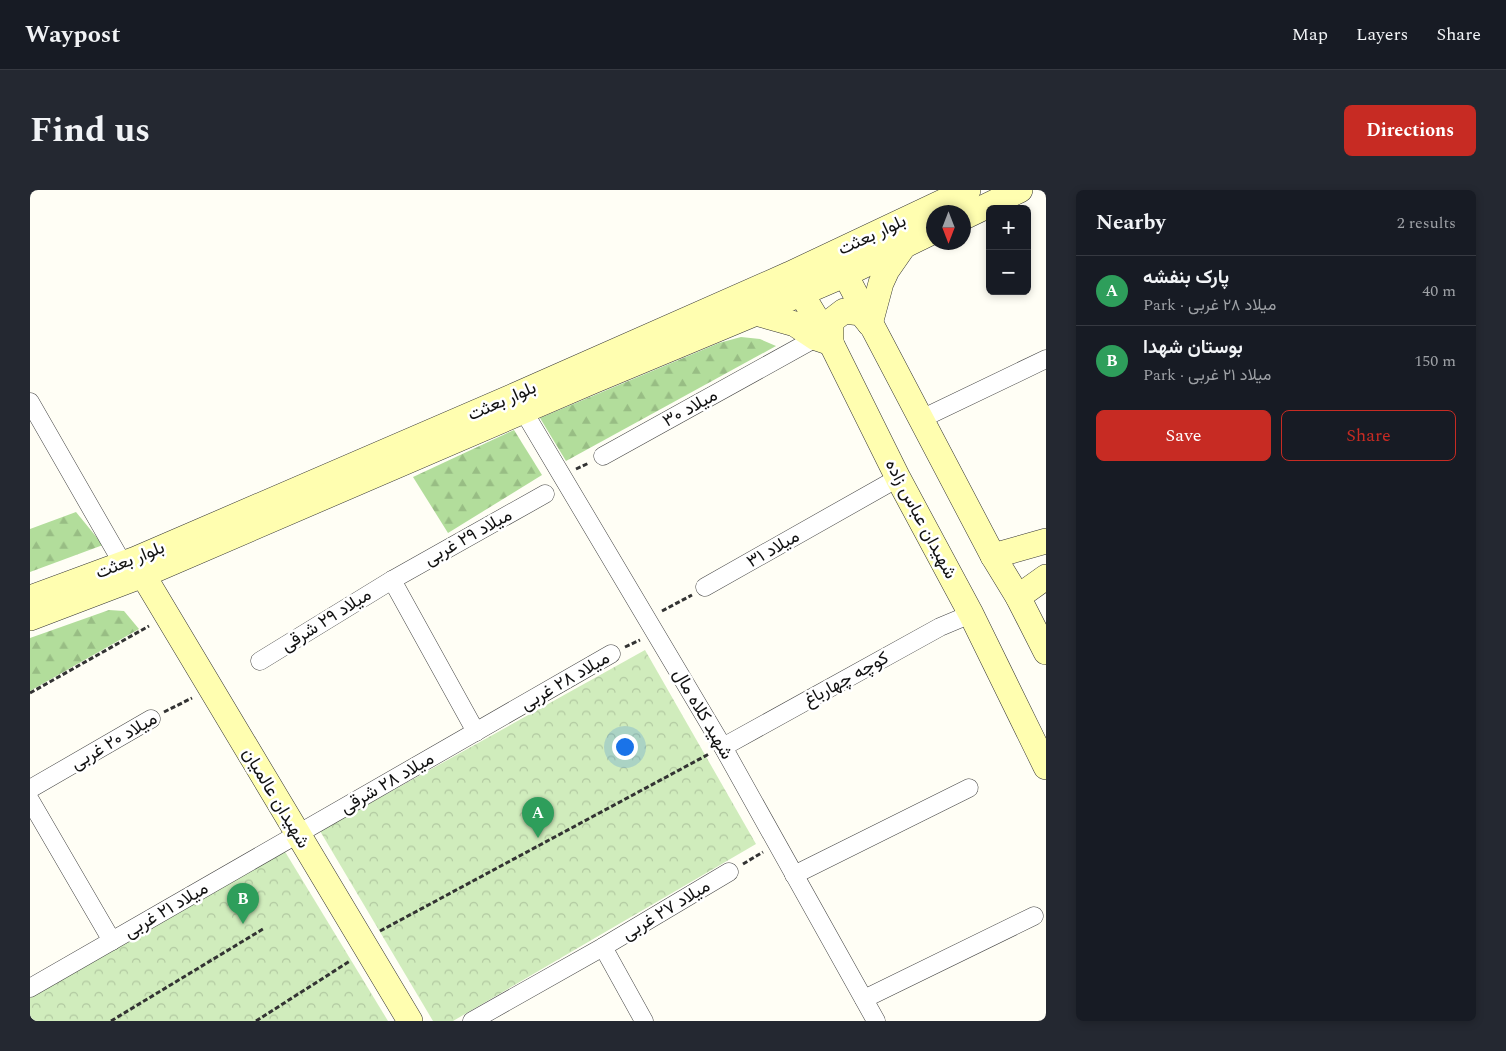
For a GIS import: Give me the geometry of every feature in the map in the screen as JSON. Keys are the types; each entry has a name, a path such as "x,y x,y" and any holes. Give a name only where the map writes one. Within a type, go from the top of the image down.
{"main road":[{"name":"بلوار بعثت","path":"30,598 133,570 524,412 756,313 834,252 968,190"},
{"path":"971,214 1020,190"},
{"name":"بلوار بعثت","path":"30,618 516,396 795,284 844,275 926,235"},
{"path":"870,324 881,283 887,270 906,244"},
{"path":"834,252 844,275 854,290 870,324 994,556 1018,596 1046,652"},
{"name":"شهیدان عباس زاده","path":"795,284 823,340 971,614 1046,766"},
{"path":"756,313 795,324 823,340 831,321 844,311 861,313 870,324"},
{"path":"994,556 1046,541"},
{"name":"شهیدان عالمیان","path":"133,570 298,833 410,1021"},
{"path":"1018,596 1046,577"}],"street":[{"name":"میلاد ۳۰","path":"602,456 823,340"},
{"path":"921,419 1046,359"},
{"path":"30,402 133,570"},
{"name":"شهید کلاه مال","path":"524,412 723,747 876,1021"},
{"name":"میلاد ۳۱","path":"705,587 898,478"},
{"name":"میلاد ۲۹ غربی","path":"392,580 545,494"},
{"path":"392,580 476,732"},
{"name":"میلاد ۲۹ شرقی","path":"260,660 392,580"},
{"name":"کوچه چهارباغ","path":"723,747 940,627 971,614"},
{"name":"میلاد ۲۸ غربی","path":"476,732 611,654"},
{"name":"میلاد ۲۰ غربی","path":"30,789 150,719"},
{"name":"میلاد ۲۸ شرقی","path":"298,833 476,732"},
{"path":"794,875 969,788"},
{"path":"30,800 112,941"},
{"name":"میلاد ۲۱ غربی","path":"30,988 298,833"},
{"name":"میلاد ۲۷ غربی","path":"472,1021 729,872"},
{"path":"864,999 1034,916"},
{"path":"602,947 644,1021"}],"path":[{"path":"562,476 602,456"},
{"path":"651,626 705,587"},
{"path":"30,693 156,622"},
{"name":"میلاد ۲۸ غربی","path":"611,654 651,626"},
{"name":"میلاد ۲۰ غربی","path":"150,719 199,694"},
{"path":"374,934 723,747"},
{"path":"729,872 776,843"},
{"path":"111,1021 263,929"},
{"path":"256,1021 354,958"}],"green space":[{"path":"741,337 760,339 776,346 566,461 540,418 719,343"},
{"path":"514,430 542,475 448,533 413,477"},
{"path":"76,512 103,545 30,572 30,529"},
{"path":"109,610 124,611 139,629 30,691 30,638"},
{"path":"645,650 756,844 453,1021 433,1021 320,831"},
{"path":"284,850 388,1021 30,1021 30,998"}],"place":[{"name":"پارک بنفشه","path":"538,838"},
{"name":"بوستان شهدا","path":"243,924"}]}
